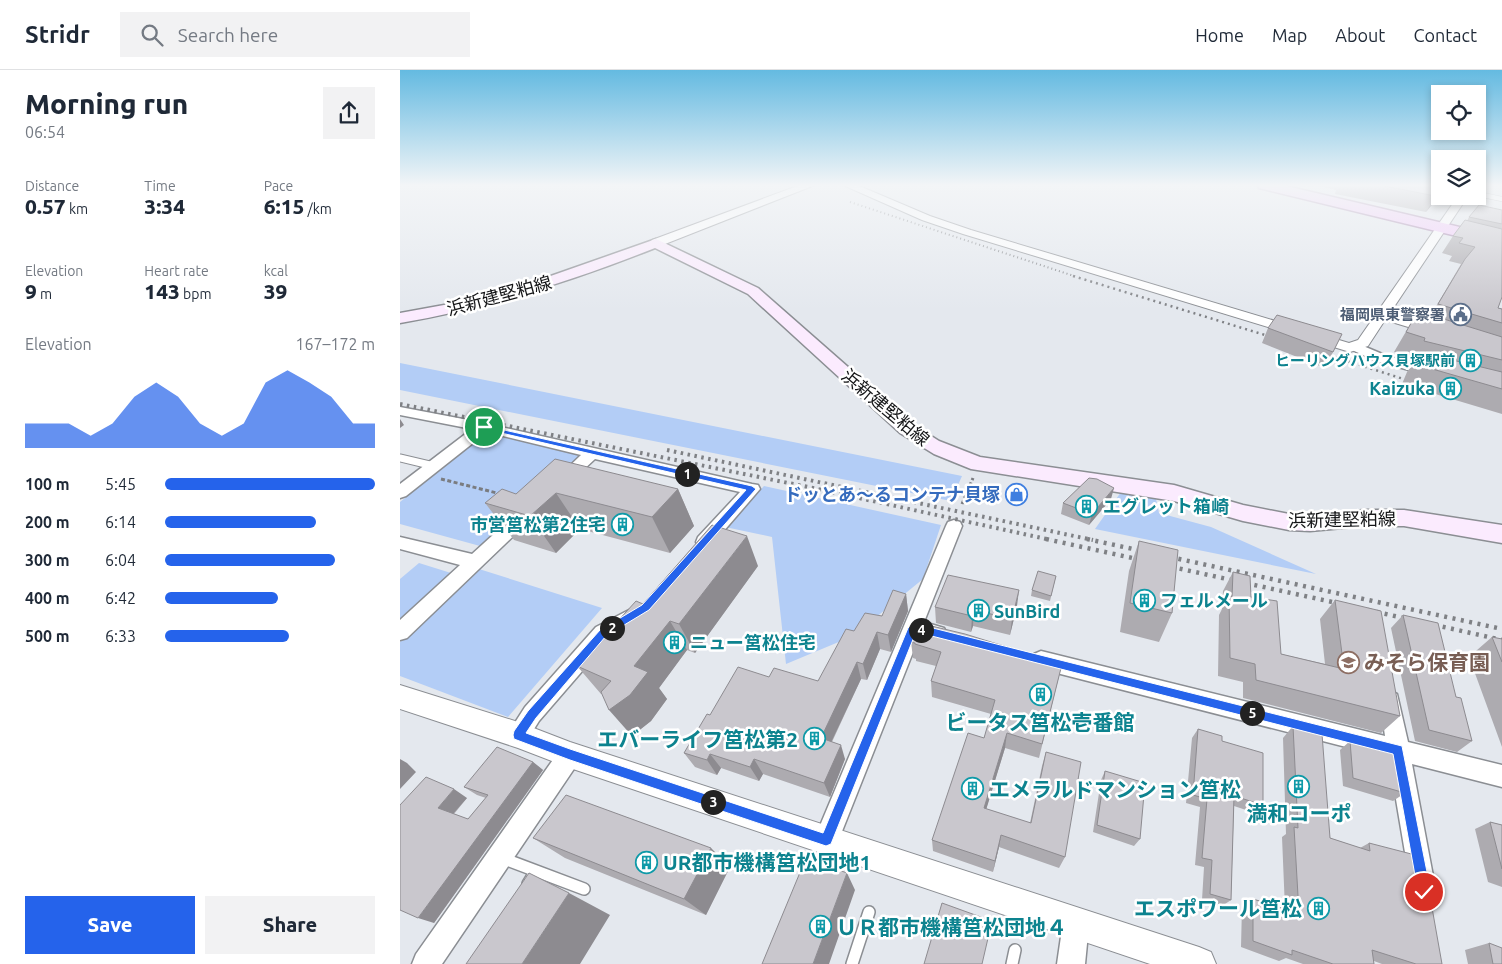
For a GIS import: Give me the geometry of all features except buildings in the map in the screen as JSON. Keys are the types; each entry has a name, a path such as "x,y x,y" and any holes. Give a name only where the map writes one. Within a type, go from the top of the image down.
{"highway":[{"path":"1436,227 1502,242"}],"main road":[{"name":"浜新建堅粕線","path":"400,318 460,307 529,289 656,243 753,291 920,439 950,454 978,464 1174,493 1243,513 1289,522 1310,523 1366,518 1404,518 1502,534"}],"street":[{"path":"656,243 699,227"},
{"path":"952,227 1335,344 1356,347 1383,360 1447,376"},
{"path":"1356,347 1363,343 1441,228"},
{"path":"1382,316 1447,335"},
{"path":"400,412 484,427 752,489 692,556"},
{"path":"400,492 484,427"},
{"path":"552,491 592,453"},
{"path":"400,632 538,504"},
{"path":"826,840 954,526"},
{"path":"400,543 475,562"},
{"path":"518,735 532,714 603,633 646,607"},
{"path":"913,628 951,637"},
{"path":"1027,656 1502,776"},
{"path":"1386,681 1425,896"},
{"path":"400,697 1199,964"},
{"path":"426,964 570,755"},
{"path":"1071,964 1076,923"}],"lane":[{"path":"400,458 429,470"},
{"path":"500,857 584,889"},
{"path":"521,896 536,871"},
{"path":"852,964 869,912"},
{"path":"1012,964 1015,950"}],"path":[{"path":"962,504 978,464"},
{"path":"429,470 538,504"}],"shaded area":[{"path":"400,363 962,476 951,501 400,390"},
{"path":"488,432 583,455 480,546 400,524 400,502"},
{"path":"764,486 941,525 923,579 853,636 786,664 772,537 725,527"},
{"path":"1121,492 1156,499 1159,513 1211,527 1316,574 1095,529"},
{"path":"419,563 451,573 400,619 400,579"},
{"path":"479,569 602,608 508,717 400,676 400,642"}],"railway":[{"path":"925,227 1077,277"},
{"path":"1073,276 1278,339"},
{"path":"1319,352 1416,383"},
{"path":"400,404 813,488 1051,540"},
{"path":"667,450 1093,540"},
{"path":"1046,539 1146,561"},
{"path":"1087,539 1502,629"},
{"path":"1163,565 1346,605"},
{"path":"1368,610 1502,640"}],"place":[{"name":"福岡県東警察署","path":"1461,314"},
{"name":"ヒーリングハウス貝塚駅前","path":"1471,360"},
{"name":"Kaizuka","path":"1451,388"},
{"name":"ドッとあ～るコンテナ貝塚","path":"1016,494"},
{"name":"エグレット箱崎","path":"1087,506"},
{"name":"市営筥松第2住宅","path":"622,524"},
{"name":"フェルメール","path":"1144,600"},
{"name":"SunBird","path":"978,611"},
{"name":"ニュー筥松住宅","path":"674,642"},
{"name":"みそら保育園","path":"1348,662"},
{"name":"ビータス筥松壱番館","path":"1040,695"},
{"name":"エバーライフ筥松第2","path":"814,739"},
{"name":"満和コーポ","path":"1299,786"},
{"name":"エメラルドマンション筥松","path":"973,789"},
{"name":"UR都市機構筥松団地1","path":"647,862"},
{"name":"エスポワール筥松","path":"1318,908"},
{"name":"ＵＲ都市機構筥松団地４","path":"820,927"}],"route":[{"path":"484,427 752,489 646,607 603,633 532,714 518,735 570,755 826,840 913,628 1398,749 1424,892"}]}
